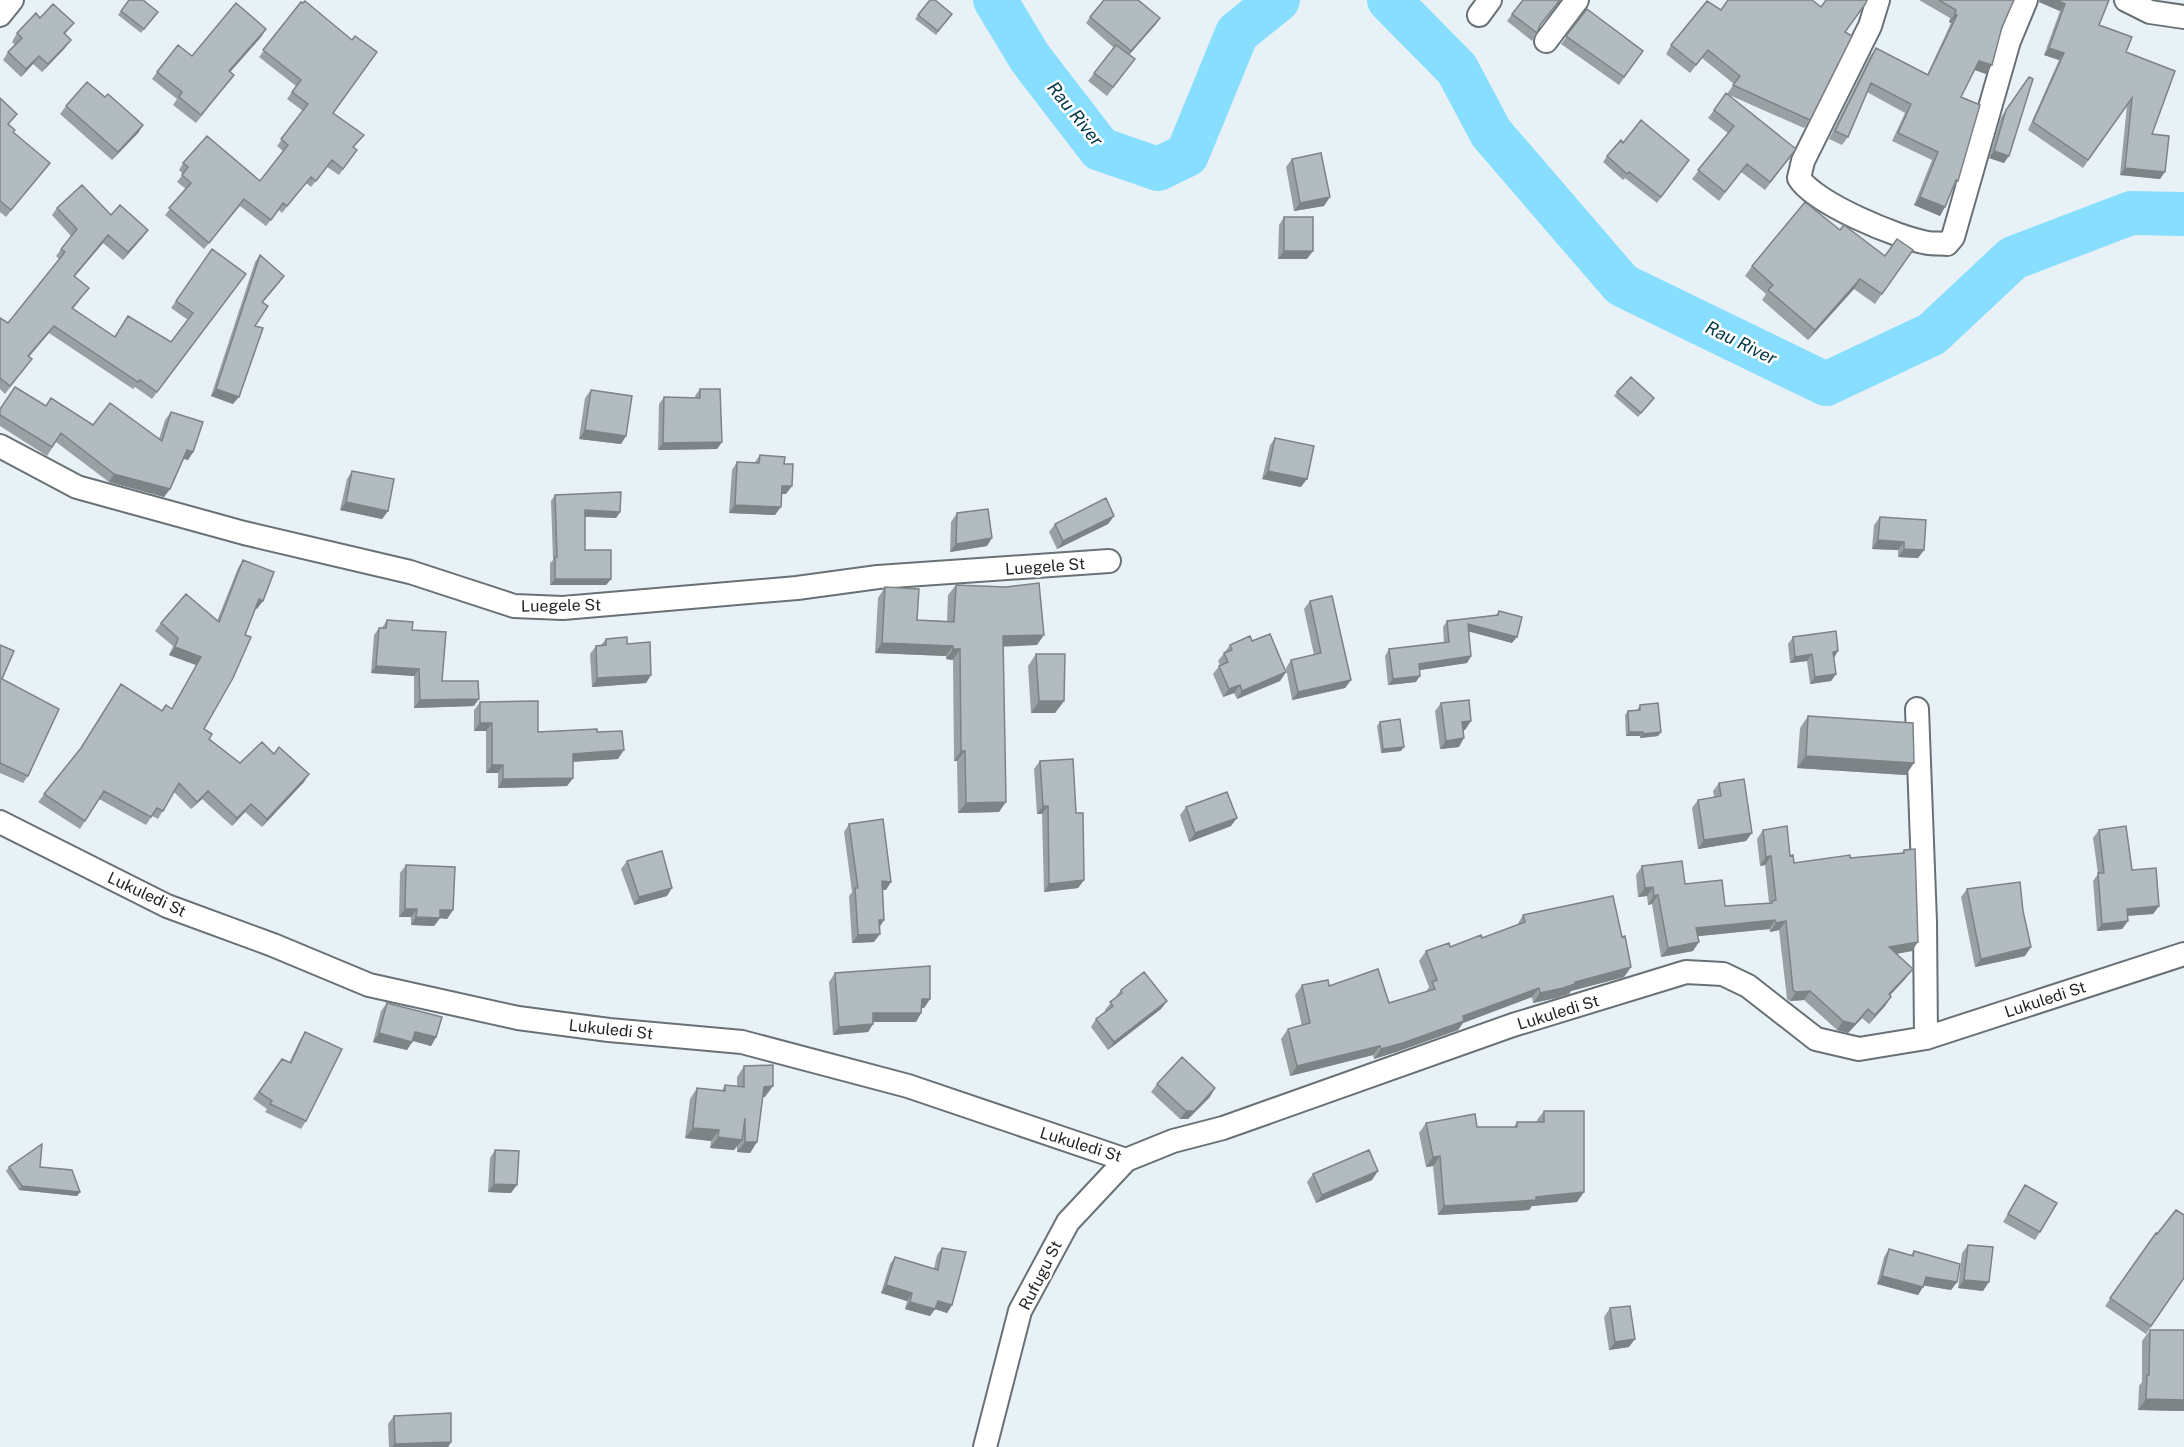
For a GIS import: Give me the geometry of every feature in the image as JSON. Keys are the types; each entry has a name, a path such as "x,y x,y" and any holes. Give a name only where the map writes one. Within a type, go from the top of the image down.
{"street":[{"path":"0,15 12,0"},
{"path":"1546,41 1577,0"},
{"path":"1878,0 1870,26 1803,161 1799,178 1804,186 1822,200 1888,231 1928,243 1947,244 1953,237 2009,42 2026,0"},
{"path":"2126,0 2150,12 2184,17"},
{"name":"Luegele St","path":"0,446 77,487 244,532 410,572 514,606 563,608 797,588 878,578 1109,561"},
{"path":"1917,709 1925,922 1926,1038"},
{"name":"Lukuledi St","path":"0,822 167,906 273,945 369,985 518,1018 742,1042 908,1086 1126,1160 1173,1141 1223,1128 1513,1025 1686,972 1723,974 1748,986 1816,1039 1859,1049 1926,1038 2184,954"},
{"name":"Rufugu St","path":"985,1447 1020,1311 1068,1222 1126,1160"}],"building":[{"path":"129,0 143,0 158,12 144,29 121,11"},
{"path":"930,0 935,0 952,14 938,31 918,15"},
{"path":"1104,0 1138,0 1160,18 1131,51 1090,17"},
{"path":"1523,0 1560,0 1540,25 1537,33 1512,14"},
{"path":"1728,0 1812,0 1821,7 1826,0 1867,0 1845,32 1852,36 1810,120 1733,85 1740,76 1708,50 1696,65 1671,45 1707,1 1721,10"},
{"path":"1939,0 2014,0 2002,27 1992,65 1979,61 1961,97 1980,105 1958,181 1956,180 1945,207 1920,197 1938,152 1898,133 1911,104 1871,83 1848,137 1835,131 1876,48 1928,75 1957,15 1956,10"},
{"path":"2056,0 2109,0 2099,25 2132,37 2126,52 2175,71 2152,134 2169,136 2165,172 2125,168 2132,98 2088,160 2033,122 2064,53 2049,48 2065,4"},
{"path":"305,1 352,40 355,36 377,52 333,113 364,135 353,147 357,150 343,169 332,160 316,181 311,177 287,206 283,203 271,220 244,199 209,243 169,208 191,183 182,175 188,167 183,163 207,136 260,181 288,145 281,139 308,104 292,92 301,80 263,50 301,2"},
{"path":"236,3 266,29 229,71 234,75 201,115 179,97 182,92 157,72 178,45 192,56"},
{"path":"53,4 74,23 64,33 71,40 48,64 39,56 26,69 8,52 22,38 17,33 36,13 40,18"},
{"path":"1587,9 1643,51 1624,77 1566,36"},
{"path":"1116,45 1135,59 1113,87 1094,73"},
{"path":"2029,77 2033,79 2009,156 1994,151 2006,110"},
{"path":"87,82 105,97 108,94 143,125 118,152 66,106"},
{"path":"1726,93 1796,149 1770,182 1747,164 1725,192 1698,170 1734,126 1714,110"},
{"path":"0,98 17,114 8,124 15,130 13,132 50,163 11,210 0,201"},
{"path":"1641,120 1689,160 1661,197 1629,172 1627,174 1607,156 1621,140 1623,143"},
{"path":"1321,153 1330,197 1300,203 1292,159"},
{"path":"82,185 111,215 120,205 148,230 128,252 108,235 74,276 89,288 72,308 115,337 128,316 171,342 193,313 176,301 212,249 246,274 157,392 140,380 138,382 54,326 28,356 32,359 10,386 0,378 0,318 8,323 65,252 61,249 77,229 57,208"},
{"path":"1805,202 1840,230 1844,225 1885,256 1897,239 1913,250 1882,294 1860,279 1815,330 1768,290 1773,285 1752,266"},
{"path":"1284,217 1313,217 1313,251 1284,251"},
{"path":"260,255 284,276 262,302 268,306 255,326 263,328 239,397 216,389"},
{"path":"1631,377 1654,398 1641,413 1617,392"},
{"path":"15,387 46,406 51,398 93,425 110,403 162,441 171,412 203,422 193,452 187,450 170,489 114,474 61,433 52,447 0,415 0,409"},
{"path":"700,389 720,389 722,442 663,443 664,397 700,398"},
{"path":"591,390 632,396 626,436 585,430"},
{"path":"1275,438 1314,446 1307,479 1268,471"},
{"path":"760,455 785,457 784,464 793,464 792,486 782,486 781,507 735,505 737,462 759,463"},
{"path":"352,471 394,479 388,511 346,502"},
{"path":"621,492 620,512 585,510 585,550 611,550 611,579 555,579 555,557 557,557 555,495"},
{"path":"1106,498 1114,516 1063,541 1055,524"},
{"path":"988,509 992,538 956,544 957,513"},
{"path":"1880,517 1926,520 1924,550 1904,549 1904,542 1878,540"},
{"path":"243,560 274,572 263,601 259,599 245,635 251,637 233,678 204,729 212,734 209,739 240,763 262,742 274,754 279,747 309,774 267,819 251,804 237,818 208,791 197,802 179,783 163,811 157,808 151,817 104,791 85,821 44,794 81,748 121,684 162,711 166,705 172,709 201,657 175,647 178,638 161,623 186,594 219,622"},
{"path":"1039,583 1044,635 1003,636 1006,802 966,803 965,751 961,751 960,649 953,649 953,646 882,643 885,587 919,589 917,620 954,622 956,585 1006,587"},
{"path":"1332,596 1351,680 1298,692 1291,660 1321,653 1310,601"},
{"path":"1499,611 1522,617 1517,637 1468,624 1471,656 1419,664 1420,676 1393,679 1389,649 1449,642 1447,621 1498,615"},
{"path":"387,620 413,622 412,630 446,632 442,681 478,681 479,699 420,700 419,669 376,666 379,628 386,628"},
{"path":"1836,631 1838,651 1833,652 1836,674 1815,677 1812,654 1795,657 1793,637"},
{"path":"1270,634 1286,672 1242,691 1240,685 1229,689 1219,666 1228,662 1224,653 1232,650 1230,645 1250,636 1252,641"},
{"path":"627,637 627,644 650,642 651,675 597,678 596,646 606,645 606,639"},
{"path":"0,645 14,651 2,679 59,709 28,776 0,763"},
{"path":"1036,654 1065,654 1064,701 1039,701"},
{"path":"1469,700 1471,721 1462,722 1464,738 1446,741 1441,703"},
{"path":"538,701 538,732 597,729 597,732 622,731 624,750 573,754 573,778 503,779 503,765 492,765 492,723 480,723 480,702"},
{"path":"1658,703 1661,732 1643,734 1643,732 1629,732 1628,711 1640,710 1640,705"},
{"path":"1808,716 1913,723 1914,763 1806,756"},
{"path":"1400,719 1404,747 1383,749 1380,722"},
{"path":"1073,759 1076,813 1083,813 1084,880 1049,884 1048,806 1043,806 1040,761"},
{"path":"1744,779 1752,833 1704,840 1698,800 1721,796 1719,783"},
{"path":"1227,792 1237,818 1195,833 1186,807"},
{"path":"883,819 891,882 882,881 884,920 879,920 880,934 858,935 855,888 858,888 849,824"},
{"path":"1787,826 1790,856 1793,855 1794,863 1850,855 1850,858 1904,853 1904,850 1915,849 1918,942 1889,947 1913,969 1889,994 1891,997 1875,1015 1868,1009 1855,1024 1843,1021 1810,991 1796,992 1793,990 1786,921 1776,923 1775,920 1696,928 1699,942 1668,948 1658,895 1654,896 1653,887 1645,888 1642,866 1682,861 1685,884 1722,880 1725,906 1772,903 1776,900 1771,856 1766,857 1763,830"},
{"path":"2126,826 2132,870 2156,868 2159,906 2127,909 2128,921 2102,924 2098,873 2104,873 2099,830"},
{"path":"662,851 672,888 639,897 627,861"},
{"path":"406,865 455,867 453,910 440,910 440,918 416,917 417,909 405,909"},
{"path":"2020,882 2023,911 2031,947 1981,959 1967,889"},
{"path":"1613,896 1622,937 1625,936 1631,967 1575,982 1563,988 1540,993 1539,988 1463,1016 1464,1021 1403,1043 1381,1049 1380,1046 1297,1066 1288,1029 1310,1023 1302,985 1328,980 1329,986 1378,969 1389,1003 1435,989 1432,982 1437,980 1426,951 1449,943 1450,947 1481,935 1482,938 1525,922 1523,915"},
{"path":"930,966 930,999 922,999 921,1013 873,1013 873,1024 839,1027 835,973"},
{"path":"1144,972 1167,1001 1114,1042 1096,1019 1113,1006 1110,1002 1122,993 1121,990"},
{"path":"387,1003 442,1017 436,1037 415,1032 412,1042 379,1033"},
{"path":"305,1032 342,1049 306,1121 270,1104 272,1101 259,1092 282,1059 291,1063"},
{"path":"1182,1057 1215,1088 1194,1111 1186,1111 1157,1084"},
{"path":"773,1065 773,1086 764,1087 757,1142 745,1142 745,1118 742,1140 718,1137 719,1130 693,1128 697,1088 725,1091 725,1085 744,1087 744,1066"},
{"path":"1544,1111 1584,1111 1584,1192 1536,1197 1536,1200 1444,1206 1440,1156 1433,1157 1426,1123 1475,1114 1477,1127 1517,1127 1517,1122 1544,1122"},
{"path":"42,1144 40,1167 72,1170 80,1192 22,1186 9,1167"},
{"path":"495,1150 519,1151 517,1185 494,1184"},
{"path":"1369,1150 1378,1171 1322,1195 1313,1174"},
{"path":"2025,1185 2057,1203 2040,1232 2008,1214"},
{"path":"2176,1210 2184,1215 2184,1278 2151,1326 2110,1298 2156,1233"},
{"path":"1968,1245 1993,1247 1989,1282 1964,1280"},
{"path":"942,1248 966,1252 952,1305 938,1301 935,1309 910,1302 912,1293 886,1285 895,1257 938,1270"},
{"path":"1889,1249 1913,1256 1914,1251 1960,1264 1957,1282 1926,1277 1923,1287 1882,1276"},
{"path":"1630,1306 1635,1339 1615,1342 1610,1308"},
{"path":"2150,1330 2184,1330 2184,1400 2146,1399"},
{"path":"451,1413 451,1442 395,1444 394,1416"}],"waterway":[{"name":"Rau River","path":"995,0 1030,58 1100,149 1158,169 1187,155 1237,33 1278,0"},
{"name":"Rau River","path":"1389,0 1457,69 1491,133 1622,285 1826,384 1932,334 2013,258 2131,213 2184,214"}]}
